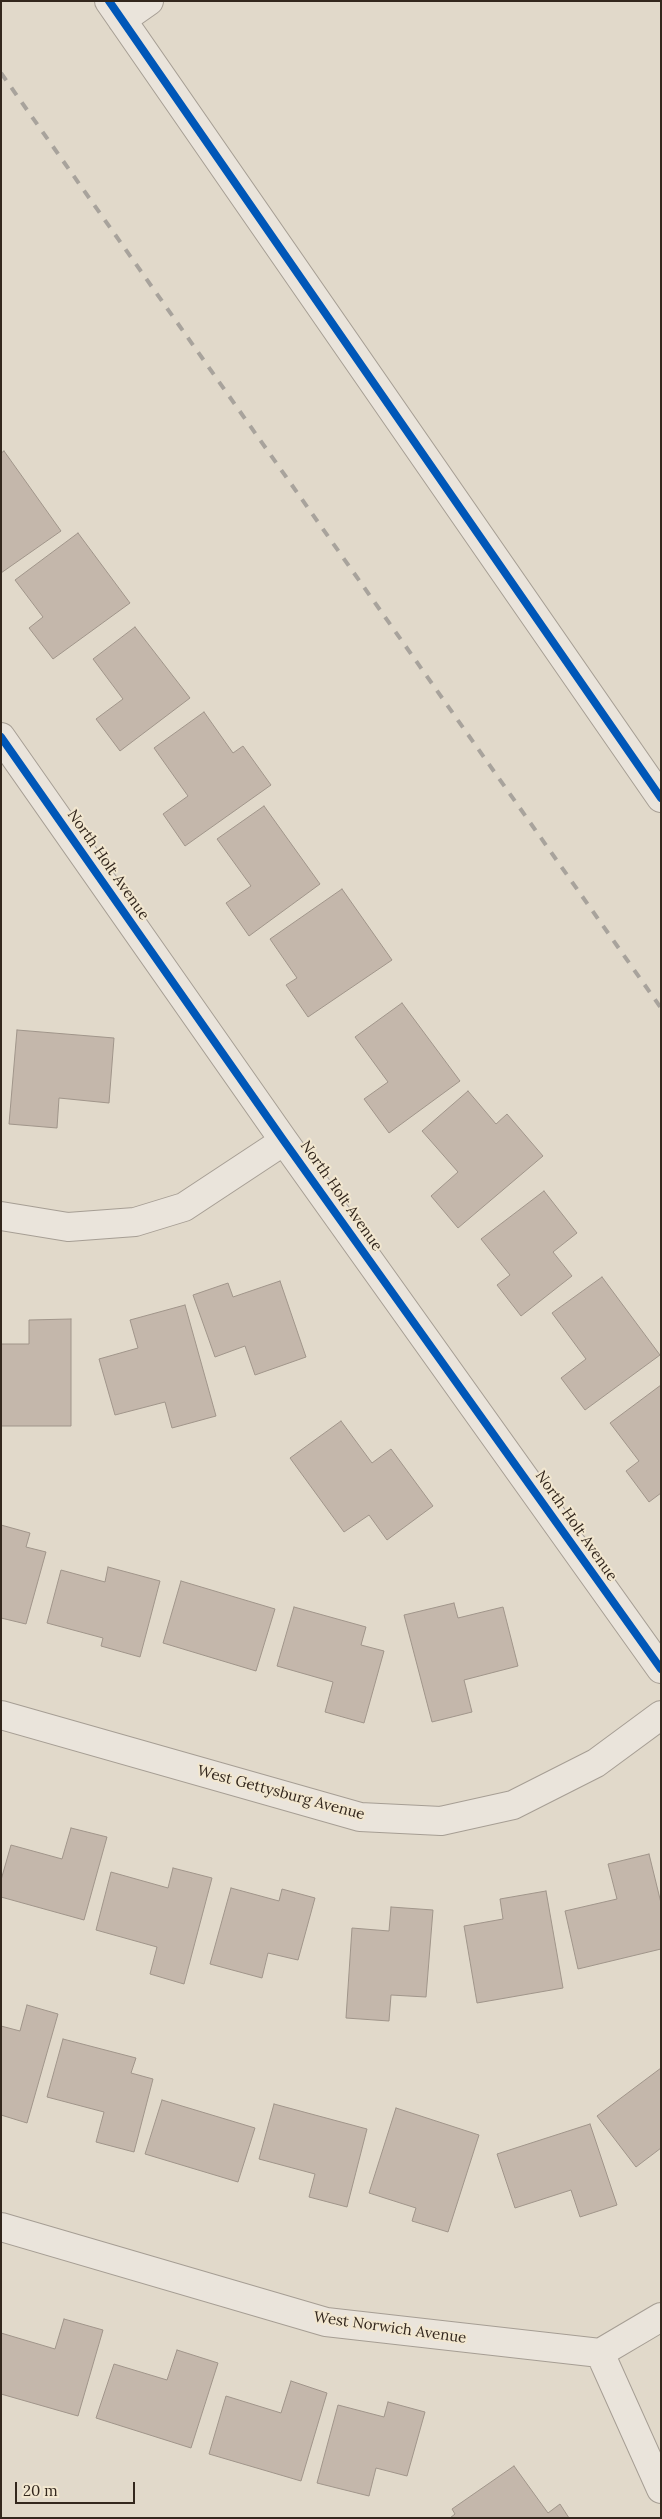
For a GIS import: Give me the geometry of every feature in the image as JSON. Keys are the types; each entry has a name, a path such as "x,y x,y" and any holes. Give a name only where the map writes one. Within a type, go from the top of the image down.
{"street":[{"path":"149,1 116,11 661,798"},
{"name":"North Holt Avenue","path":"1,737 284,1140 661,1669"},
{"path":"1,1216 68,1227 135,1222 184,1207 284,1140"},
{"name":"West Gettysburg Avenue","path":"1,1715 360,1816 441,1821 513,1805 596,1763 661,1715"},
{"name":"West Norwich Avenue","path":"1,2227 326,2322 600,2353"},
{"path":"661,2317 600,2353 661,2489"}],"building":[{"path":"4,451 61,531 1,573 1,453"},
{"path":"78,533 130,603 53,659 29,628 43,617 15,580"},
{"path":"135,627 190,698 120,751 96,719 123,699 93,659"},
{"path":"204,712 233,753 243,746 271,785 185,846 163,814 188,796 154,748"},
{"path":"264,806 320,884 249,936 226,903 251,886 217,839"},
{"path":"342,889 392,960 308,1017 286,985 297,978 270,939"},
{"path":"402,1003 460,1081 389,1133 364,1099 388,1082 355,1037"},
{"path":"17,1030 114,1038 109,1103 59,1098 57,1128 9,1124"},
{"path":"468,1091 496,1124 507,1114 543,1156 458,1228 431,1196 458,1172 422,1131"},
{"path":"544,1191 577,1233 553,1252 572,1276 521,1316 497,1285 510,1275 481,1239"},
{"path":"602,1277 660,1355 585,1410 561,1378 586,1359 552,1313"},
{"path":"280,1281 306,1357 255,1375 245,1346 215,1357 193,1295 228,1283 233,1297"},
{"path":"185,1305 216,1416 172,1428 165,1402 115,1415 99,1359 138,1348 130,1320"},
{"path":"71,1319 71,1426 1,1426 1,1344 29,1344 29,1320"},
{"path":"661,1385 661,1493 649,1502 626,1471 639,1461 610,1423"},
{"path":"341,1421 372,1463 391,1449 433,1506 387,1540 369,1515 344,1532 290,1458"},
{"path":"1,1525 30,1533 26,1547 46,1552 26,1624 1,1618"},
{"path":"108,1567 160,1581 140,1657 101,1646 103,1638 47,1623 61,1570 105,1582"},
{"path":"181,1581 275,1609 256,1671 163,1643"},
{"path":"454,1603 458,1618 503,1607 518,1666 464,1680 472,1712 432,1722 404,1615"},
{"path":"294,1607 366,1627 361,1645 384,1651 364,1723 325,1712 333,1682 277,1666"},
{"path":"71,1828 107,1837 84,1920 1,1897 1,1880 11,1845 62,1859"},
{"path":"649,1854 661,1903 661,1949 578,1969 565,1911 617,1899 608,1864"},
{"path":"173,1868 212,1878 184,1984 150,1974 157,1947 96,1930 111,1872 168,1888"},
{"path":"231,1888 279,1901 282,1889 315,1898 298,1960 268,1953 262,1978 210,1964"},
{"path":"546,1891 563,1988 477,2003 464,1926 503,1919 500,1899"},
{"path":"391,1907 433,1910 426,1997 391,1995 389,2021 346,2018 352,1928 389,1931"},
{"path":"27,2005 58,2014 27,2123 1,2115 1,2026 20,2031"},
{"path":"63,2039 136,2058 131,2073 153,2079 134,2152 96,2142 104,2112 47,2097"},
{"path":"661,2068 661,2148 636,2167 597,2116"},
{"path":"162,2100 255,2128 238,2182 145,2154"},
{"path":"274,2104 367,2129 347,2207 309,2197 315,2174 259,2159"},
{"path":"396,2108 479,2135 448,2232 412,2221 416,2208 369,2193"},
{"path":"590,2124 617,2205 580,2217 571,2190 515,2208 497,2154"},
{"path":"64,2319 103,2330 78,2416 1,2394 1,2333 55,2349"},
{"path":"177,2350 218,2363 191,2448 96,2418 114,2364 167,2380"},
{"path":"291,2381 327,2393 301,2481 209,2454 226,2396 281,2413"},
{"path":"388,2402 425,2412 407,2476 376,2468 369,2496 317,2483 338,2405 384,2417"},
{"path":"514,2466 548,2513 560,2504 569,2518 450,2518 455,2514 452,2509"}],"railway":[{"path":"1,73 661,1008"}],"cycle path":[{"path":"109,1 661,798"},
{"path":"1,737 284,1141 661,1669"}]}
